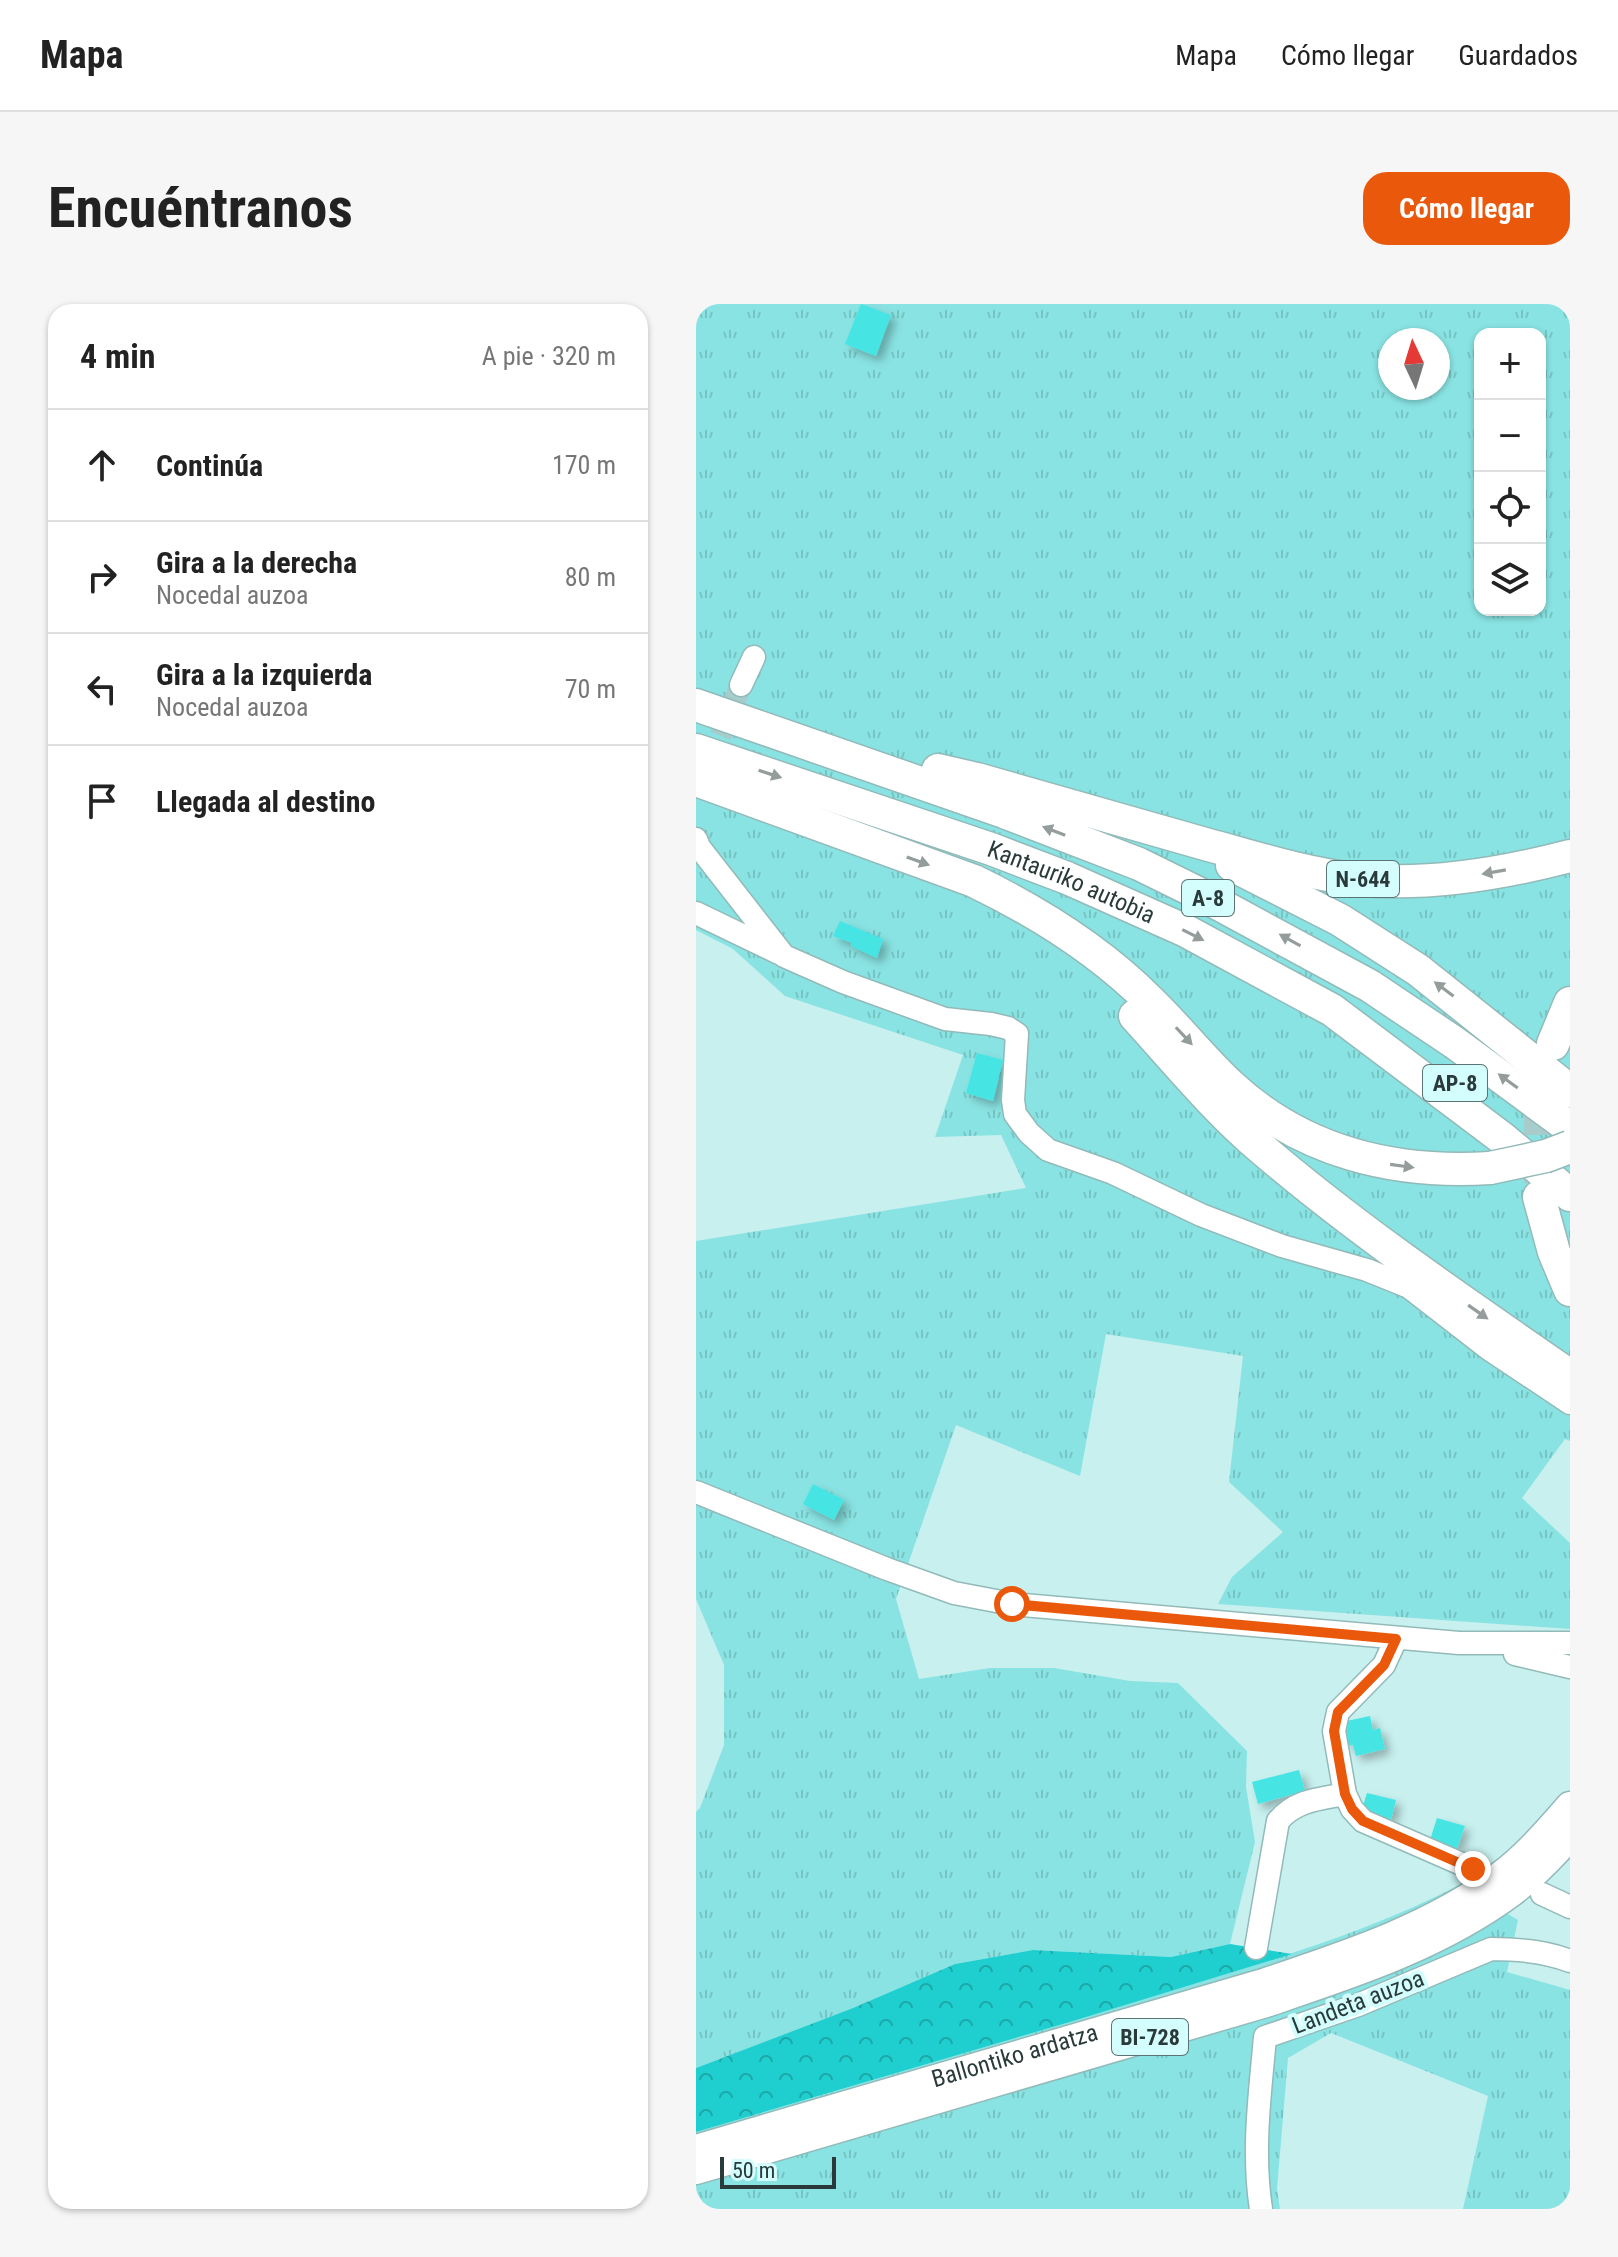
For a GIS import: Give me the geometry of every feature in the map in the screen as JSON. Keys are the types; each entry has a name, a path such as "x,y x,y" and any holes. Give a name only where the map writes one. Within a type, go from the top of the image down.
{"highway":[{"name":"Kantauriko autobia","path":"696,705 808,742 1139,864 1287,938 1370,986 1455,1043 1570,1128"},
{"path":"808,742 977,779 1160,831 1353,928 1462,1002 1570,1091"},
{"name":"Kantauriko autobia","path":"696,750 919,824 1067,878 1186,931 1332,1010 1502,1138 1555,1196"},
{"path":"696,780 974,881 1013,900 1097,954 1150,1000 1230,1086 1268,1115 1314,1141 1352,1155 1398,1166 1449,1171 1490,1168 1546,1156 1570,1147"},
{"name":"N-644","path":"1160,831 1319,873 1355,879 1397,881 1470,876 1570,856"},
{"path":"1038,916 1102,979 1209,1098 1259,1147 1361,1229 1570,1376"},
{"path":"1553,1044 1570,1003"},
{"name":"AP-8","path":"1332,1010 1434,1068 1570,1170"},
{"path":"1555,1196 1554,1252 1570,1290"}],"main road":[{"name":"Ballontiko ardatza","path":"696,2149 1260,1984 1350,1954 1433,1917 1501,1875 1570,1806"},
{"name":"Ballontiko ardatza","path":"696,2170 1266,2003 1357,1973 1443,1934 1513,1891 1570,1836"}],"street":[{"path":"741,685 754,657"},
{"path":"696,839 699,847 784,956"},
{"path":"696,913 843,982 945,1019 1008,1028 1017,1034 1015,1114 1029,1133 1048,1150 1113,1173 1201,1215 1282,1246 1367,1270 1409,1287 1489,1349 1570,1403"},
{"path":"696,1492 822,1544 954,1593 1012,1604 1396,1639 1459,1643 1570,1643"},
{"path":"1396,1639 1384,1665 1338,1712 1334,1731 1345,1794 1352,1809 1363,1821 1473,1869"},
{"path":"1459,1643 1570,1667"},
{"path":"1256,1948 1278,1821 1288,1809 1305,1801 1345,1794"},
{"path":"1542,1894 1570,1907"},
{"name":"Landeta auzoa","path":"1261,2209 1256,2132 1265,2037 1358,2005 1491,1949 1515,1949 1570,1961"}],"green space":[{"path":"696,304 1570,304 1570,1441 1565,1439 1522,1498 1570,1543 1570,1629 1218,1604 1232,1577 1283,1532 1229,1482 1243,1356 1106,1334 1080,1476 956,1425 896,1599 919,1679 990,1668 1054,1668 1130,1681 1178,1683 1247,1751 1246,1787 1255,1842 1230,1944 1171,1957 1033,1950 955,1964 853,2008 696,2068 696,1812 724,1745 724,1665 696,1599 696,1241 1026,1188 1001,1135 935,1137 963,1055 785,996 733,949 696,930"},
{"path":"1459,1885 1518,1920 1507,1972 1570,1990 1570,2209 1463,2209 1488,2096 1331,2033 1288,2058 1277,2189 1280,2209 696,2209 696,2132 1276,1958 1351,1933"},
{"path":"1230,1944 1292,1954 696,2132 696,2068 853,2008 955,1964 1033,1950 1171,1957"}],"building":[{"path":"861,304 891,315 876,356 845,344"},
{"path":"840,921 883,939 877,958 833,936"},
{"path":"977,1053 1003,1060 993,1101 966,1093"},
{"path":"813,1484 844,1500 834,1520 803,1504"},
{"path":"1370,1716 1373,1730 1380,1728 1385,1749 1356,1756 1353,1745 1348,1746 1342,1722"},
{"path":"1299,1770 1305,1791 1258,1804 1252,1782"},
{"path":"1367,1793 1396,1800 1391,1820 1361,1812"},
{"path":"1437,1818 1465,1826 1457,1849 1430,1840"}],"tunnel":[{"path":"696,797 741,685"},
{"path":"1540,1183 1540,1115 1546,1082"}],"route":[{"path":"1012,1604 1396,1639 1384,1665 1338,1712 1334,1731 1345,1794 1352,1809 1363,1821 1473,1869"}]}
